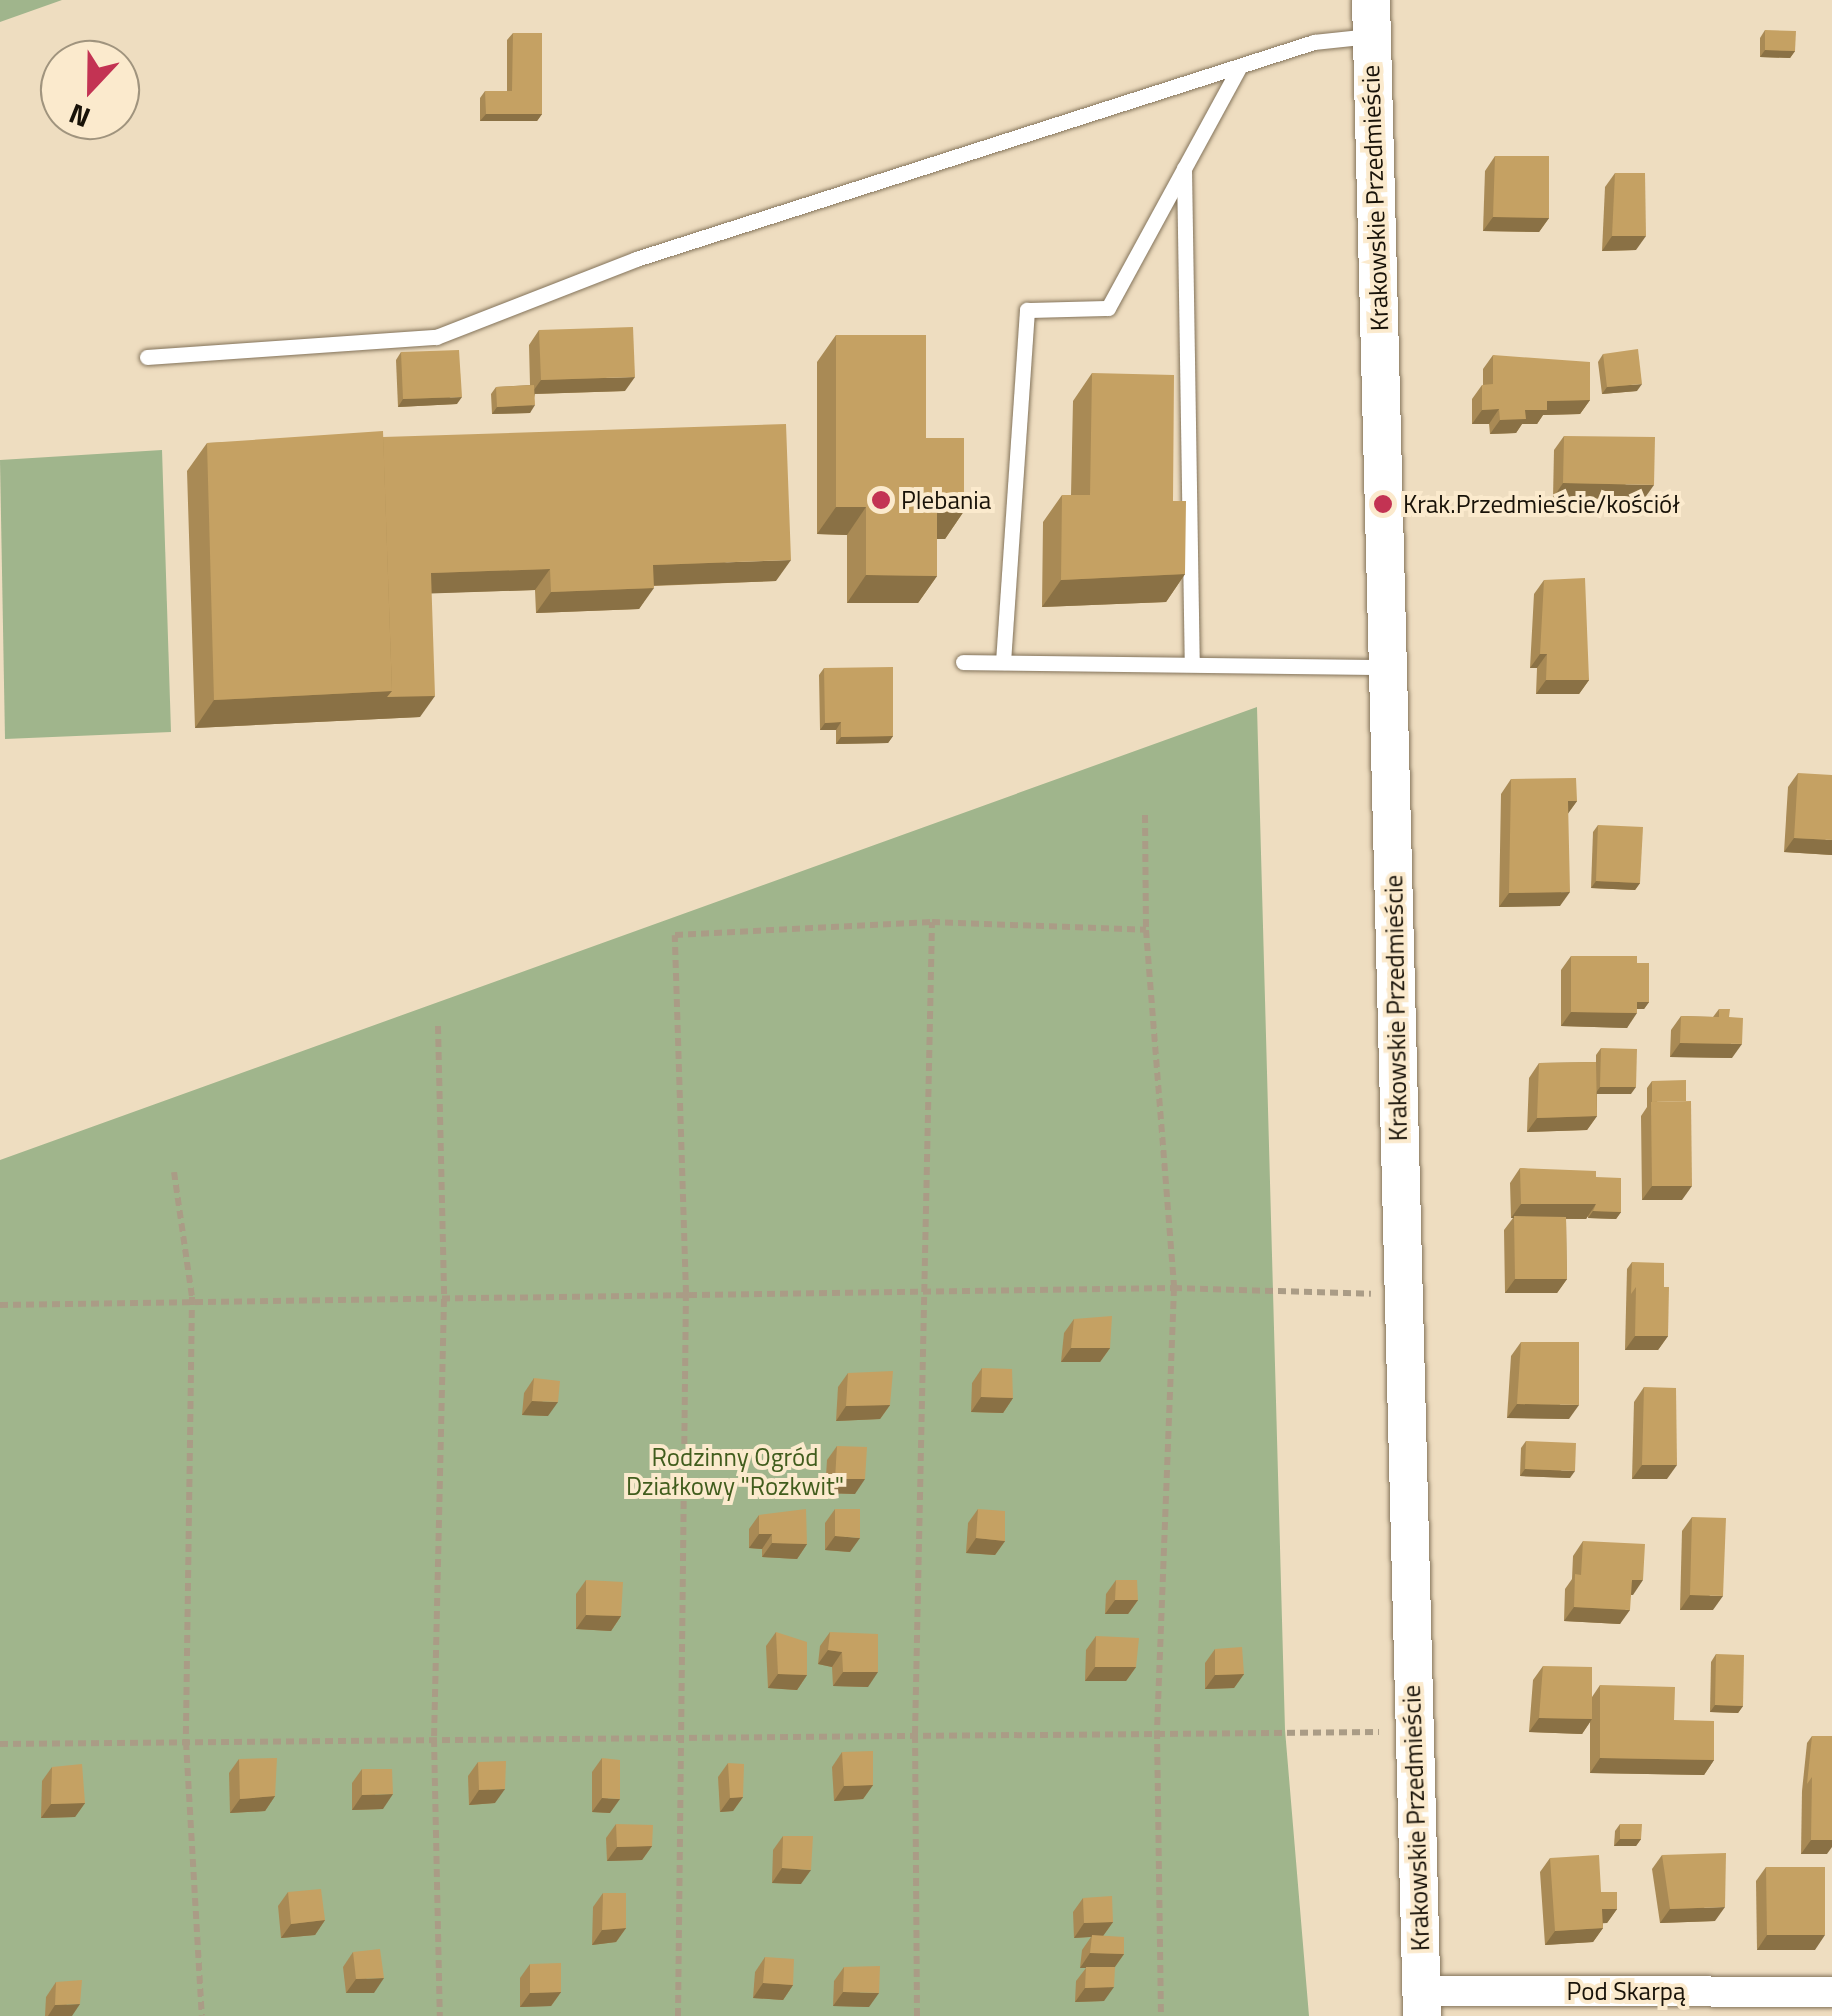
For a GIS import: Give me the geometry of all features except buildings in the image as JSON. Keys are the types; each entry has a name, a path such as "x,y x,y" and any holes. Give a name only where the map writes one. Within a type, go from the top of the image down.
{"street":[{"name":"Krakowskie Przedmieście","path":"1370,18 1421,2003"},
{"name":"Pod Skarpą","path":"1421,2003 1832,1992"}],"lane":[{"path":"147,357 436,336 636,258 1239,68 1370,18"},
{"path":"1003,662 1027,310 1108,308 1239,68"},
{"path":"1184,164 1192,664"},
{"path":"963,662 1388,667"}],"path":[{"path":"1145,815 1146,930 1174,1288 1157,1731 1161,2016"},
{"path":"678,2016 676,1736 686,1293 675,935 932,922 1146,930"},
{"path":"918,2016 915,1734 928,1296 932,922"},
{"path":"438,1026 444,1299 434,1740 440,2016"},
{"path":"174,1172 192,1297 186,1742 202,2016"},
{"path":"0,1304 192,1297 444,1299 686,1293 928,1296 1174,1288 1402,1295"},
{"path":"0,1744 1157,1731 1414,1732"}],"green space":[{"path":"0,0 62,0 0,22"},
{"path":"162,450 171,732 5,739 0,460"},
{"name":"Rodzinny Ogród Działkowy \"Rozkwit\"","path":"1257,707 1285,1730 1309,2016 0,2016 0,1160"}],"place":[{"name":"Plebania","path":"881,500"},
{"name":"Krak.Przedmieście/kościół","path":"1383,504"}]}
